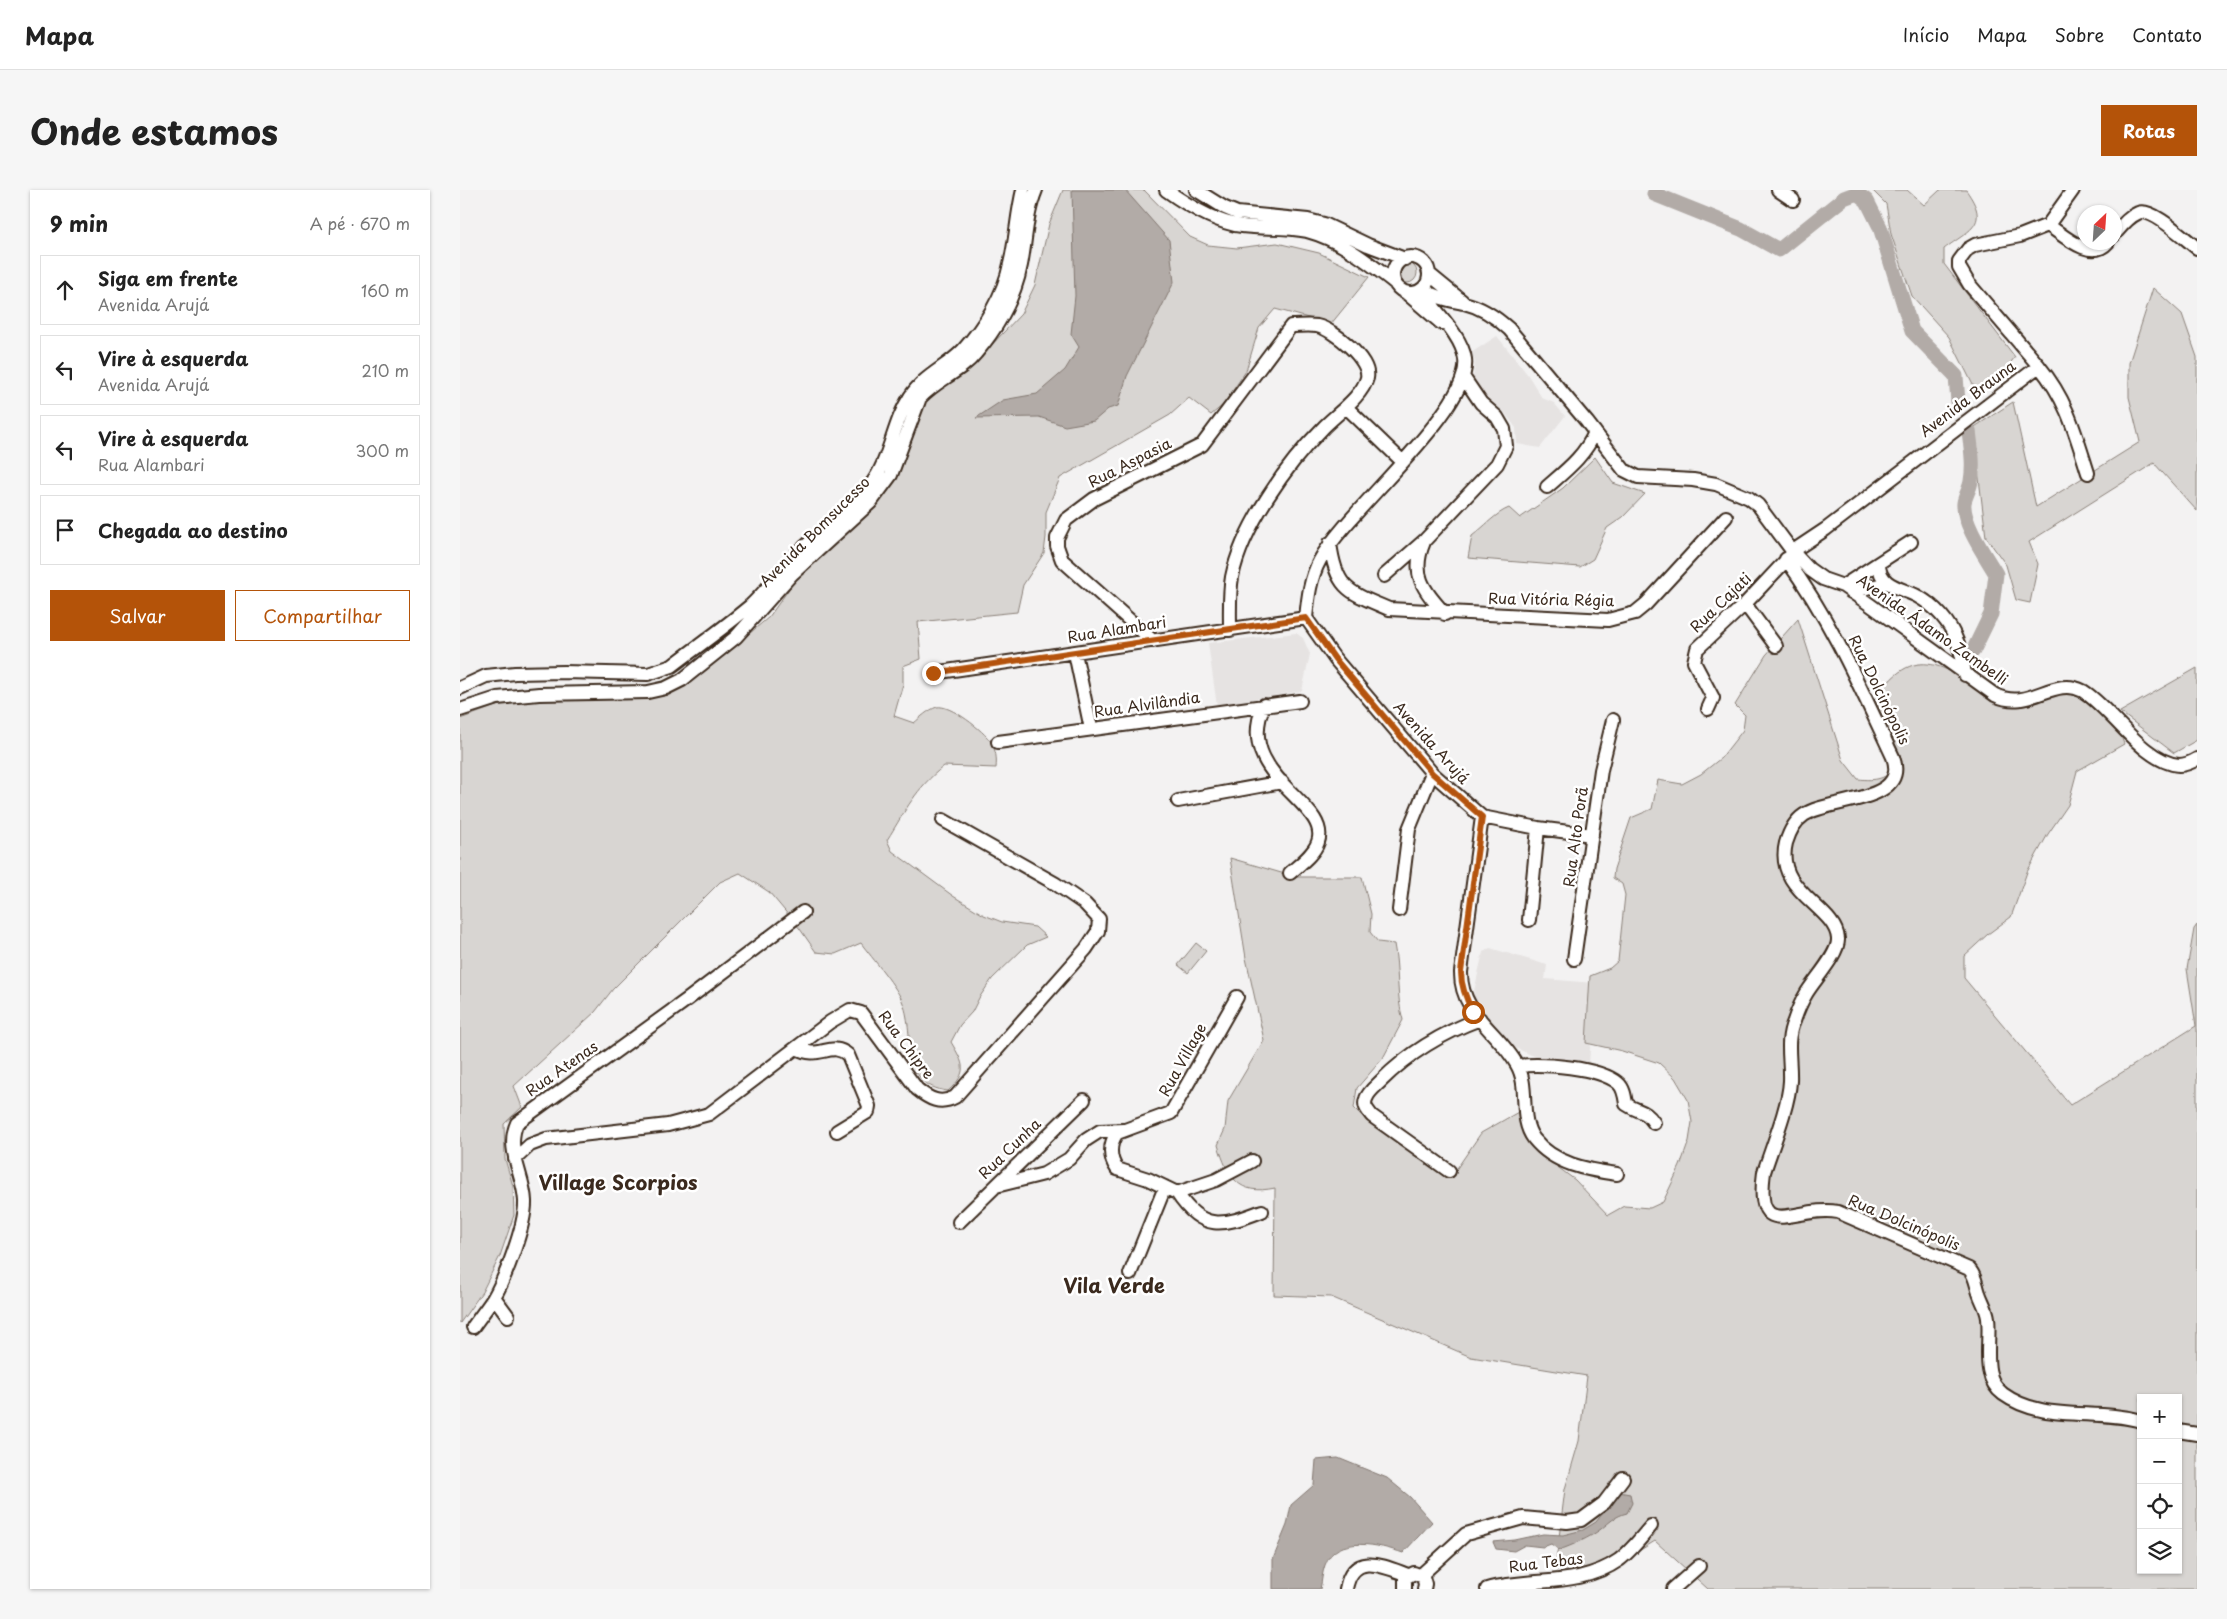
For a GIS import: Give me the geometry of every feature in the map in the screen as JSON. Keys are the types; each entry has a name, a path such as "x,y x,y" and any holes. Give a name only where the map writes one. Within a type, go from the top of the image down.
{"street":[{"name":"Avenida Bomsucesso","path":"460,688 486,676 564,672 648,674 660,671 672,666 751,605 799,553 855,502 870,485 881,468 891,446 901,413 915,389 952,361 980,328 998,298 1010,266 1023,190"},
{"name":"Avenida Bomsucesso","path":"460,710 497,698 538,694 658,691 682,680 736,636 792,574 871,502 891,475 920,398 926,391 967,362 983,344 1010,299 1016,282 1021,266 1029,209 1036,190"},
{"path":"1166,190 1229,223 1241,226 1282,227 1322,236 1360,256 1432,317 1450,328"},
{"name":"Avenida Ádamo Zambelli","path":"1196,190 1225,208 1237,213 1308,220 1324,224 1374,248 1405,259 1420,260 1429,274 1466,304"},
{"path":"1778,190 1793,200"},
{"path":"2073,190 2048,225 2077,243"},
{"path":"2122,226 2139,212 2148,213 2156,216 2197,248"},
{"name":"Avenida Brauna","path":"1791,554 2039,366 1969,284 1959,267 1959,261 1968,249 1975,245 2020,236 2048,225"},
{"path":"1405,259 1394,269 1400,288 1410,293 1422,290 1429,274"},
{"path":"1306,618 1308,597 1315,570 1330,543 1425,438 1464,378 1465,359 1460,345 1422,290"},
{"name":"Avenida Ádamo Zambelli","path":"1422,290 1437,297 1466,304 1493,316 1509,329 1594,432 1618,465 1629,473 1649,478 1692,480 1716,484 1749,498 1768,517 1791,554 1809,569 1823,579 1847,589 1995,696 2009,701 2020,700 2062,687 2073,687 2092,697 2124,730 2158,756 2178,765 2197,759"},
{"name":"Rua Aspasia","path":"1153,641 1062,560 1057,546 1059,532 1066,520 1094,499 1202,445 1291,326 1318,326 1344,342 1366,365 1366,378 1346,407"},
{"path":"2039,366 2055,386 2065,405 2088,473"},
{"path":"1384,576 1425,540 1497,464 1504,454 1507,437 1504,429 1497,417 1481,404 1464,378"},
{"path":"1453,397 1481,404"},
{"path":"1230,630 1230,592 1234,568 1242,546 1275,485 1302,450 1346,407 1403,462"},
{"path":"1546,487 1580,456 1590,443 1594,432"},
{"name":"Rua Vitória Régia","path":"1315,570 1340,582 1363,598 1389,609 1445,614 1608,620 1635,613 1646,604 1726,517"},
{"path":"1425,540 1420,551 1418,573 1428,594 1445,614"},
{"path":"1847,589 1911,542"},
{"path":"1330,543 1333,565 1340,582"},
{"name":"Rua Cajati","path":"1708,710 1714,698 1694,662 1697,649 1745,604 1791,554"},
{"name":"Rua Dolcinópolis","path":"1791,554 1839,644 1893,757 1896,771 1892,781 1885,787 1849,802 1822,807 1805,814 1794,824 1786,843 1786,863 1792,879 1832,925 1838,939 1835,953 1805,996 1789,1036 1790,1081 1764,1172 1762,1188 1766,1210 1772,1216 1779,1217 1822,1211 1838,1212 1969,1269 1975,1278 1988,1318 1988,1360 1991,1378 2003,1394 2025,1405 2054,1412 2082,1416 2123,1416 2137,1420"},
{"path":"1879,564 1881,575 1888,583 1923,599 1942,616 1962,651 1965,674"},
{"path":"1847,589 1888,583"},
{"path":"1745,604 1776,646"},
{"name":"Rua Alambari","path":"933,673 1306,618"},
{"name":"Avenida Arujá","path":"1306,618 1335,659 1432,773 1482,817"},
{"path":"1075,653 1091,729"},
{"name":"Rua Alvilândia","path":"998,742 1300,701"},
{"path":"1264,705 1259,718 1259,744 1269,769 1293,792 1314,819 1319,837 1318,843 1309,855 1290,873"},
{"name":"Rua Alto Porã","path":"1574,959 1601,770 1613,720"},
{"path":"1399,910 1410,829 1432,773"},
{"path":"1178,801 1282,782"},
{"path":"1592,835 1538,828 1482,817 1461,983 1464,995 1473,1012 1518,1066 1524,1087 1526,1121 1535,1140 1561,1160 1586,1169 1617,1174"},
{"name":"Rua Chipre","path":"515,1159 530,1145 546,1140 668,1125 709,1114 850,1010 858,1011 866,1019 917,1089 932,1100 948,1100 968,1085 1094,937 1098,931 1099,919 1095,912 1056,884 943,820"},
{"path":"1529,920 1538,828"},
{"name":"Rua Atenas","path":"473,1327 494,1297 522,1226 525,1199 515,1159 514,1128 520,1118 680,1004 803,912"},
{"name":"Rua Village","path":"996,1186 1044,1174 1069,1159 1086,1140 1100,1131 1123,1130 1171,1113 1237,997"},
{"path":"1449,1171 1372,1116 1365,1106 1366,1099 1387,1075 1421,1047 1460,1026 1480,1019"},
{"path":"796,1048 805,1053 815,1054 832,1049 842,1050 848,1056 869,1106 868,1112 862,1117 837,1131"},
{"path":"1518,1066 1536,1064 1584,1071 1609,1077 1619,1084 1626,1104 1648,1113 1654,1123"},
{"name":"Rua Cunha","path":"959,1222 1084,1100"},
{"path":"1123,1130 1114,1136 1111,1146 1111,1154 1117,1169 1134,1173 1176,1193 1187,1208 1199,1218 1231,1223 1262,1211"},
{"path":"1176,1193 1216,1180 1252,1161"},
{"path":"1130,1274 1165,1187"},
{"path":"494,1297 508,1316"},
{"path":"2182,1432 2197,1434"},
{"path":"1406,1589 1404,1581 1466,1534 1523,1518 1567,1522 1581,1520 1604,1503 1624,1478"},
{"name":"Rua Tebas","path":"1487,1589 1510,1584 1578,1578 1596,1572 1619,1560 1651,1526"},
{"path":"1346,1589 1348,1580 1355,1570 1369,1564 1414,1575 1425,1580 1424,1589"},
{"path":"1674,1589 1699,1566"}],"shaded area":[{"path":"1063,190 1144,190 1190,237 1208,245 1237,248 1277,243 1319,253 1369,277 1331,324 1275,309 1259,328 1246,371 1223,405 1211,415 1189,398 1170,415 1060,478 1046,512 1044,553 1023,585 1017,612 918,622 921,659 903,666 903,684 894,716 914,723 937,707 943,707 958,714 974,725 991,742 996,755 996,768 944,766 918,792 887,840 892,851 953,896 984,915 1002,922 1035,927 1046,937 1027,945 992,979 972,1012 960,1025 951,1042 959,1056 962,1073 948,1091 932,1087 922,1079 915,1069 907,1016 903,1003 890,981 861,943 835,954 816,952 800,929 769,892 740,873 720,882 613,989 595,1012 514,1086 522,1107 504,1124 505,1159 513,1186 514,1215 500,1256 482,1292 460,1323 460,719 499,705 530,700 664,694 743,639 769,617 923,401 940,387 968,370 1021,314 1035,285 1049,224"},
{"path":"1072,190 1125,190 1169,240 1174,282 1127,376 1118,406 1108,409 1094,421 1065,426 1039,417 976,418 1003,400 1037,394 1065,370 1079,347 1071,334 1075,296"},
{"path":"1872,190 1907,190 1924,205 1940,190 1966,190 1977,211 1977,219 1969,231 1944,249 1944,264 2015,357 2000,376 1975,389 1949,337 1912,296 1891,234 1886,204"},
{"path":"1403,263 1411,263 1417,269 1417,277 1411,283 1403,283 1397,277 1397,269"},
{"path":"2153,288 2182,314 2197,357 2197,511 2154,463 2029,542 2038,564 2030,603 2016,600 2006,565 1986,537 1973,428 2013,402 2036,507 2140,442 2129,397 2129,363"},
{"path":"1497,336 1528,375 1542,398 1554,403 1565,416 1540,448 1517,444 1516,428 1505,413 1477,388 1473,378 1475,361 1471,353"},
{"path":"1595,457 1613,483 1645,494 1623,517 1607,528 1593,559 1580,567 1468,558 1472,536 1495,517 1509,508 1520,518 1563,488"},
{"path":"1798,619 1843,760 1858,779 1871,780 1880,778 1899,767 1872,704 1888,683 1903,670 1917,664 1932,665 1947,670 1999,701 2064,690 2077,695 2119,731 2124,744 2077,771 2068,805 2048,834 2027,872 2011,917 1988,934 1964,956 1964,978 2070,1105 2196,1026 2187,969 2194,929 2197,925 2197,1589 1708,1589 1655,1541 1629,1557 1596,1568 1555,1570 1565,1489 1579,1441 1587,1376 1471,1357 1331,1297 1274,1295 1275,1188 1252,1189 1236,1182 1226,1166 1218,1145 1225,1129 1228,1101 1264,1040 1246,958 1230,858 1295,877 1362,877 1371,914 1370,932 1378,942 1394,944 1399,1002 1403,1020 1383,1058 1357,1088 1354,1108 1363,1117 1451,1177 1481,1133 1520,1111 1530,1143 1543,1156 1575,1180 1608,1215 1624,1206 1650,1208 1663,1202 1680,1166 1689,1141 1692,1122 1688,1100 1675,1078 1659,1063 1622,1051 1586,1043 1590,976 1610,968 1618,961 1625,895 1622,884 1613,878 1614,869 1631,818 1652,809 1658,780 1682,784 1701,774 1721,758 1743,730 1745,715 1735,705 1766,655"},
{"path":"1296,633 1303,638 1310,654 1302,691 1217,706 1208,643"},
{"path":"2197,668 2197,740 2174,753 2120,712"},
{"path":"1196,943 1206,951 1188,973 1178,965"},
{"path":"1490,948 1547,965 1545,979 1594,983 1589,1066 1536,1057 1509,1045 1472,1000 1483,952"},
{"path":"1338,1458 1387,1478 1410,1497 1432,1522 1403,1553 1383,1547 1359,1544 1348,1545 1339,1549 1331,1555 1325,1565 1320,1589 1273,1589 1273,1559 1287,1525 1291,1505 1314,1485 1316,1460"},
{"path":"1619,1492 1630,1494 1632,1503 1627,1513 1575,1544 1559,1550 1551,1544 1543,1547 1525,1545 1514,1551 1496,1549 1493,1542 1515,1540 1543,1534 1563,1535 1583,1530 1596,1522"}],"waterway":[{"path":"1654,194 1741,229 1779,250 1844,198 1857,193 1867,201 1880,227 1912,331 1956,376 1958,402"},
{"path":"1969,431 1972,468 1964,511 1975,540 1996,574 1991,614 1973,651"}],"district":[{"name":"Village Scorpios","path":"618,1183"},
{"name":"Vila Verde","path":"1114,1286"}],"route":[{"path":"933,673 1306,618 1335,659 1432,773 1450,791 1482,817 1461,972 1464,995 1473,1012"}]}
